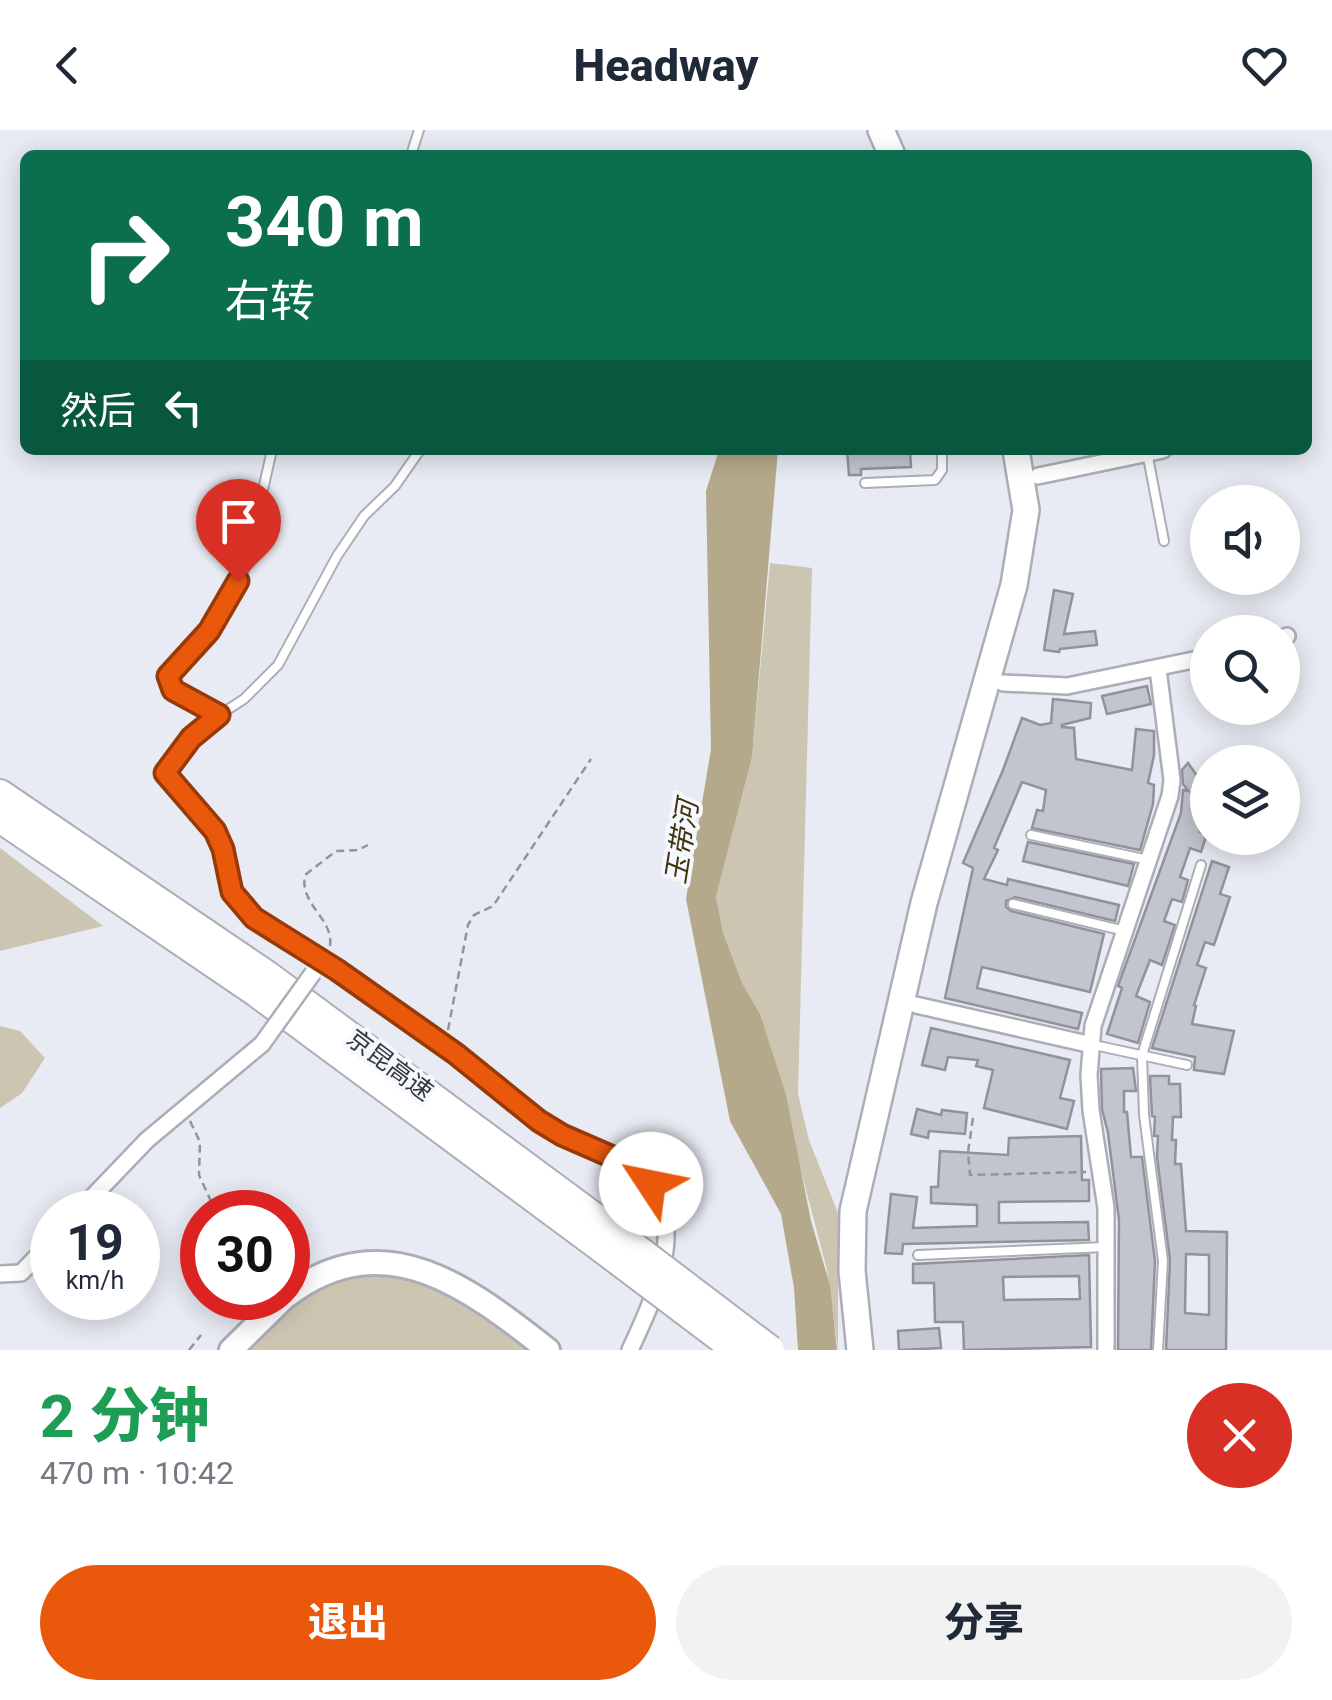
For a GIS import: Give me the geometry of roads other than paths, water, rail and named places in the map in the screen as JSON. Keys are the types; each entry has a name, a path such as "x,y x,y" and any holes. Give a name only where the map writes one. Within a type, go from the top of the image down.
{"highway":[{"name":"京昆高速","path":"0,794 268,976 608,1240 738,1350"},
{"name":"京昆高速","path":"0,818 770,1350"}],"main road":[{"path":"860,1350 852,1271 853,1210 924,903 1006,618 1025,535 1025,492 1017,455"},
{"path":"876,1350 868,1270 868,1213 944,890 1040,537 1042,510 1033,455"}],"street":[{"path":"1038,476 1134,455"},
{"path":"1003,683 1067,686 1190,662"},
{"path":"1106,1350 1106,1208 1091,1110 1093,1026 1167,808 1172,780 1158,670"},
{"path":"165,773 215,831 232,892 243,908 317,967 443,1046 539,1121 624,1162 651,1184 663,1210 664,1260 653,1301 630,1350"},
{"path":"99,1190 147,1140 262,1044 317,967"},
{"path":"916,1006 1092,1045"},
{"path":"0,1274 20,1272 30,1262"},
{"path":"310,1280 337,1269 368,1264 402,1265 466,1289 548,1350"},
{"path":"231,1350 262,1320"}],"lane":[{"path":"219,715 173,690 168,676 209,631 252,556 254,548 244,528 262,494 271,455"},
{"path":"165,773 191,738 244,699 278,665 337,556 364,516 395,486 417,455"},
{"path":"865,483 935,480 942,470 942,455"},
{"path":"1153,455 1164,541"},
{"path":"1031,835 1150,860"},
{"path":"1158,1350 1162,1261 1144,1114 1142,1055 1200,865"},
{"path":"1013,904 1125,931"},
{"path":"1092,1045 1187,1064"},
{"path":"918,1255 1106,1247"}],"water label":[{"name":"玉带河","path":"682,842"}]}
